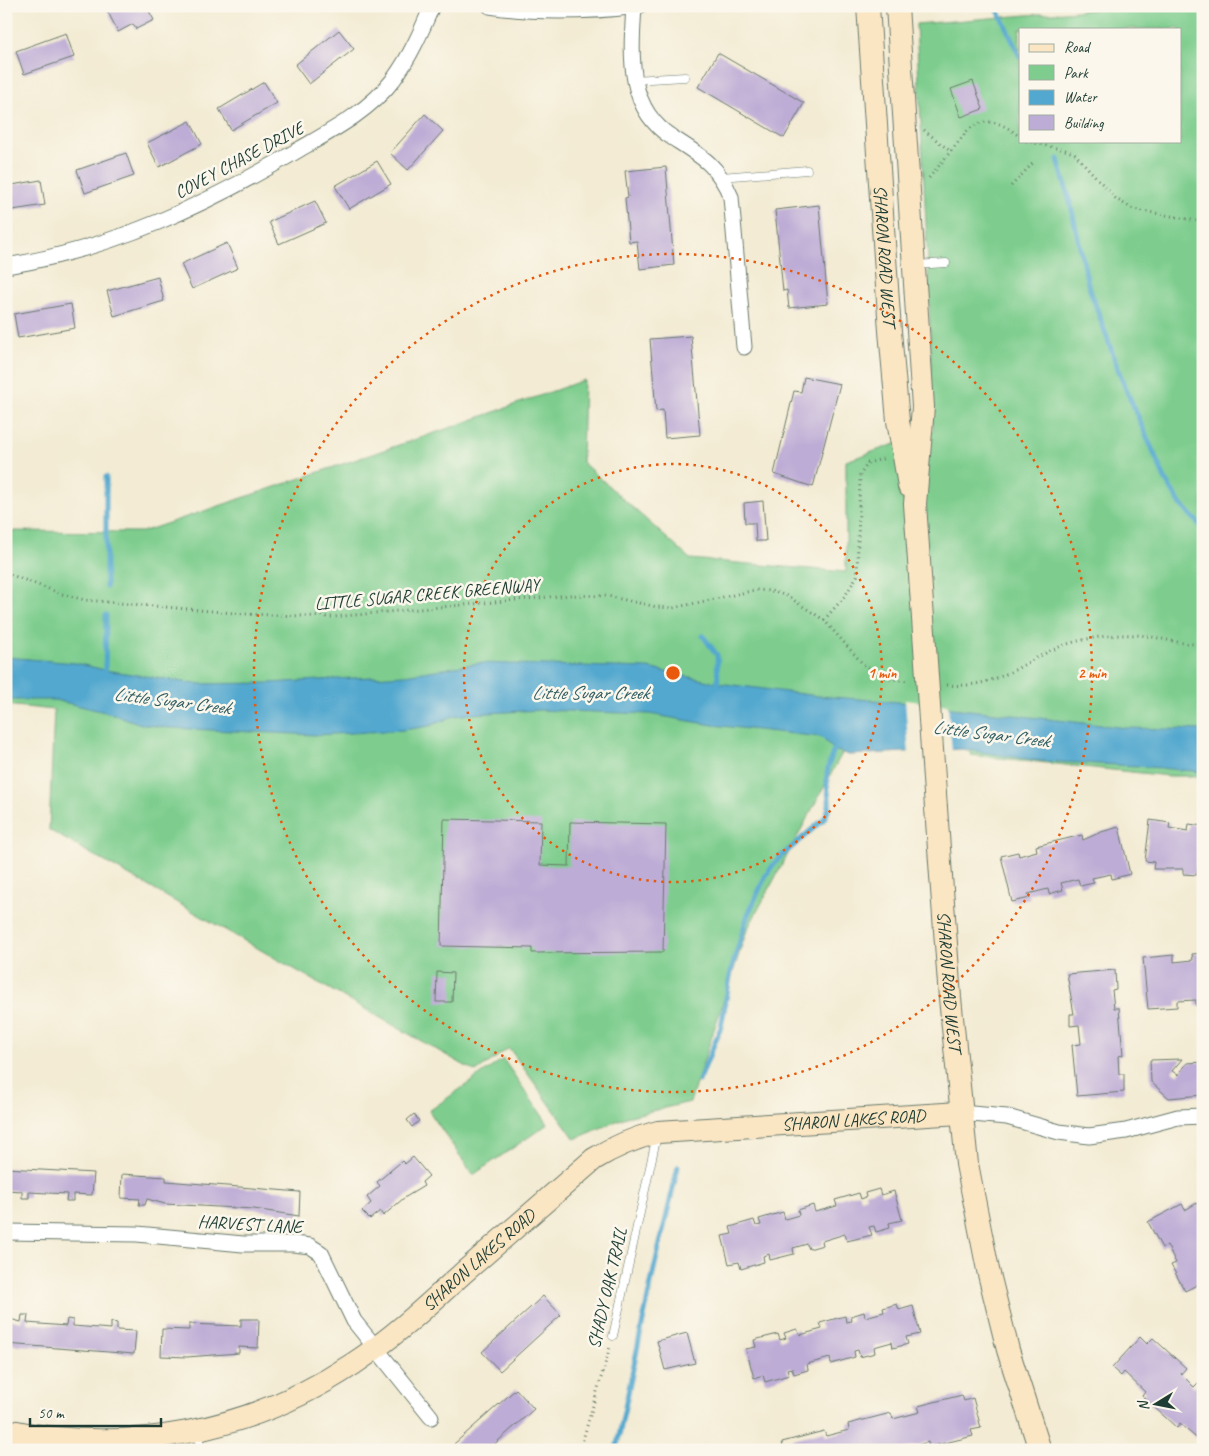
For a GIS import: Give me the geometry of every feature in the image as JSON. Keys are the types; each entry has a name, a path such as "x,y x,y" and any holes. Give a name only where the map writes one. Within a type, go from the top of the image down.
{"main road":[{"name":"SHARON ROAD WEST","path":"868,6 890,330 906,479 915,504"},
{"name":"SHARON ROAD WEST","path":"897,6 923,407 915,504 960,1113 967,1164 988,1270 1008,1350 1040,1450"},
{"name":"SHARON LAKES ROAD","path":"6,1430 95,1442 140,1440 199,1441 298,1396 351,1366 377,1348 594,1159 615,1146 658,1132 960,1113"}],"street":[{"name":"COVEY CHASE DRIVE","path":"6,266 86,248 184,212 241,184 346,122 372,102 392,80 416,43 432,6"},
{"path":"490,6 536,12 582,12 639,6"},
{"path":"634,7 631,58 634,80 640,101 657,126 707,160 721,177 731,197 744,347"},
{"path":"960,1113 1007,1117 1059,1132 1089,1136 1126,1130 1178,1117 1203,1116"},
{"name":"HARVEST LANE","path":"6,1232 137,1234 243,1244 294,1244 310,1246 321,1253 354,1321 431,1417"}],"lane":[{"path":"634,80 685,77"},
{"path":"721,177 807,170"},
{"path":"914,265 946,263"},
{"name":"SHADY OAK TRAIL","path":"613,1336 658,1132"}],"path":[{"path":"924,184 968,130 981,122 1001,124 1019,136"},
{"path":"920,127 950,151"},
{"path":"1030,142 1075,154 1116,199 1133,209 1203,222"},
{"path":"1011,186 1033,163"},
{"path":"824,620 845,596 857,576 860,475 868,463 886,458"},
{"name":"LITTLE SUGAR CREEK GREENWAY","path":"6,572 62,594 85,600 286,616 333,617 580,595 607,596 657,607 673,608 764,590 787,596 824,620 839,634"},
{"path":"1044,654 1080,641 1129,635 1146,636 1176,643 1203,644"},
{"name":"SHADY OAK TRAIL","path":"580,1450 613,1336"}],"green space":[{"path":"1139,6 1203,6 1203,776 1169,776 971,755 957,728 859,722 747,930 690,1102 626,1117 575,1139 509,1048 476,1072 49,830 54,710 6,705 6,531 142,532 452,427 584,380 582,462 690,559 846,572 846,461 933,431 928,263 916,24"},
{"path":"503,1059 548,1124 473,1175 429,1111"}],"water":[{"name":"Little Sugar Creek","path":"6,657 75,663 105,670 197,684 269,683 405,675 479,663 648,668 718,683 818,696 899,702 1127,728 1203,730 1203,772 1138,766 1040,761 961,749 849,755 834,750 821,737 713,725 649,714 540,710 471,714 454,716 430,726 403,730 316,735 169,728 141,724 113,714 55,700 6,700"}],"pier":[{"path":"905,700 948,705 952,752 909,755"}],"building":[{"path":"113,6 158,6 149,11 154,20 136,29 133,24 118,32 107,10"},
{"path":"339,30 354,49 309,84 295,65"},
{"path":"66,33 74,57 24,74 16,51"},
{"path":"718,53 804,103 784,138 698,87"},
{"path":"973,81 983,109 961,117 951,89"},
{"path":"264,82 277,103 231,130 219,109"},
{"path":"425,114 443,131 408,170 390,153"},
{"path":"190,121 202,144 159,167 147,143"},
{"path":"126,153 134,176 85,193 77,170"},
{"path":"377,161 391,184 349,209 335,186"},
{"path":"666,167 674,265 640,269 637,241 629,242 625,198 628,197 625,171"},
{"path":"41,180 45,205 6,211 6,186"},
{"path":"315,201 326,223 279,244 269,222"},
{"path":"819,205 828,304 789,308 787,290 783,291 775,210"},
{"path":"227,243 238,268 192,289 181,264"},
{"path":"158,277 164,301 114,316 107,291"},
{"path":"71,304 75,328 18,338 14,314"},
{"path":"691,336 700,435 665,438 663,410 656,411 650,339"},
{"path":"804,377 840,384 813,487 774,474 794,391 801,392"},
{"path":"763,501 766,541 756,541 755,523 745,523 744,503"},
{"path":"444,819 541,821 540,865 569,866 570,822 666,824 663,952 532,953 532,948 441,946"},
{"path":"1150,820 1170,823 1169,828 1188,831 1189,824 1203,826 1203,868 1198,867 1197,875 1183,874 1183,869 1153,869 1154,862 1145,861"},
{"path":"1119,827 1130,874 1112,879 1111,874 1092,878 1094,883 1080,886 1078,879 1061,883 1063,890 1049,894 1048,889 1028,894 1030,898 1012,902 1001,856 1018,852 1019,856 1037,851 1036,846 1082,835 1083,840"},
{"path":"1203,953 1203,1005 1196,1006 1196,1000 1177,1001 1177,1007 1148,1009 1143,958 1174,955 1174,962 1193,960 1192,954"},
{"path":"1115,970 1116,989 1112,990 1114,1008 1119,1008 1123,1055 1118,1056 1119,1074 1124,1074 1124,1092 1077,1096 1072,1045 1081,1044 1079,1025 1070,1026 1070,1014 1074,1014 1067,974"},
{"path":"437,972 453,973 452,1002 436,1002"},
{"path":"1182,1059 1172,1071 1178,1075 1187,1063 1203,1062 1203,1095 1169,1098 1151,1082 1150,1060"},
{"path":"414,1114 419,1121 412,1127 407,1120"},
{"path":"413,1157 429,1176 422,1182 424,1186 404,1198 383,1216 380,1211 370,1219 362,1211 371,1203 367,1197 380,1186 377,1182 402,1161 405,1164"},
{"path":"6,1168 94,1173 92,1195 73,1194 73,1201 66,1201 67,1194 29,1192 29,1198 22,1198 22,1191 6,1190"},
{"path":"122,1174 166,1177 166,1181 300,1192 299,1216 254,1209 165,1204 147,1199 145,1205 139,1205 140,1199 121,1198"},
{"path":"879,1189 881,1195 894,1191 902,1220 889,1223 890,1228 876,1232 874,1226 869,1227 872,1235 847,1241 845,1234 822,1241 823,1245 809,1249 807,1244 793,1248 794,1254 770,1260 769,1254 763,1256 764,1262 741,1269 739,1262 729,1264 722,1236 732,1234 730,1227 754,1220 756,1226 761,1225 759,1219 783,1212 785,1219 799,1215 798,1210 813,1205 815,1212 837,1206 835,1200 859,1193 861,1199 866,1197 865,1193"},
{"path":"1197,1203 1203,1214 1203,1282 1185,1291 1171,1265 1176,1263 1167,1245 1162,1248 1148,1222 1182,1204 1185,1210"},
{"path":"543,1296 561,1315 500,1371 482,1352"},
{"path":"897,1304 899,1310 913,1306 920,1334 906,1337 908,1344 893,1348 892,1342 874,1347 875,1353 860,1357 858,1350 854,1351 855,1357 831,1364 830,1358 807,1364 808,1370 794,1374 792,1368 787,1369 789,1375 765,1382 763,1375 754,1378 746,1349 756,1347 754,1340 778,1334 780,1340 786,1338 784,1333 797,1329 800,1335 822,1329 820,1323 845,1316 846,1322 852,1321 851,1316 864,1312 865,1317 884,1312 883,1308"},
{"path":"22,1315 28,1315 27,1323 66,1326 67,1319 73,1320 73,1326 111,1329 111,1322 117,1323 117,1330 136,1331 134,1354 6,1344 6,1318 21,1322"},
{"path":"241,1319 259,1319 258,1348 239,1347 239,1353 187,1357 161,1356 162,1329 189,1330 189,1324 241,1326"},
{"path":"687,1333 695,1363 665,1370 657,1341"},
{"path":"1140,1337 1147,1344 1153,1338 1186,1368 1181,1374 1194,1387 1200,1381 1203,1385 1203,1450 1198,1447 1201,1442 1180,1424 1177,1428 1142,1396 1145,1392 1124,1372 1121,1376 1112,1368"},
{"path":"516,1389 534,1409 488,1450 459,1450 454,1444"},
{"path":"962,1395 964,1401 973,1398 981,1428 971,1430 973,1436 929,1447 928,1442 901,1450 776,1450 783,1447 782,1442 824,1431 826,1436 849,1430 848,1424 891,1413 893,1419 920,1412 918,1406"}],"waterway":[{"path":"996,6 1019,55"},
{"path":"1058,159 1071,206 1088,284 1122,380 1165,479 1181,505 1203,528"},
{"path":"106,477 106,587"},
{"path":"105,675 106,615"},
{"path":"703,636 717,655 718,687"},
{"path":"699,1081 721,1027 731,971 748,914 766,875 777,860 824,819 827,813 829,807 827,772 836,744"},
{"path":"616,1450 654,1269 678,1167"}]}
